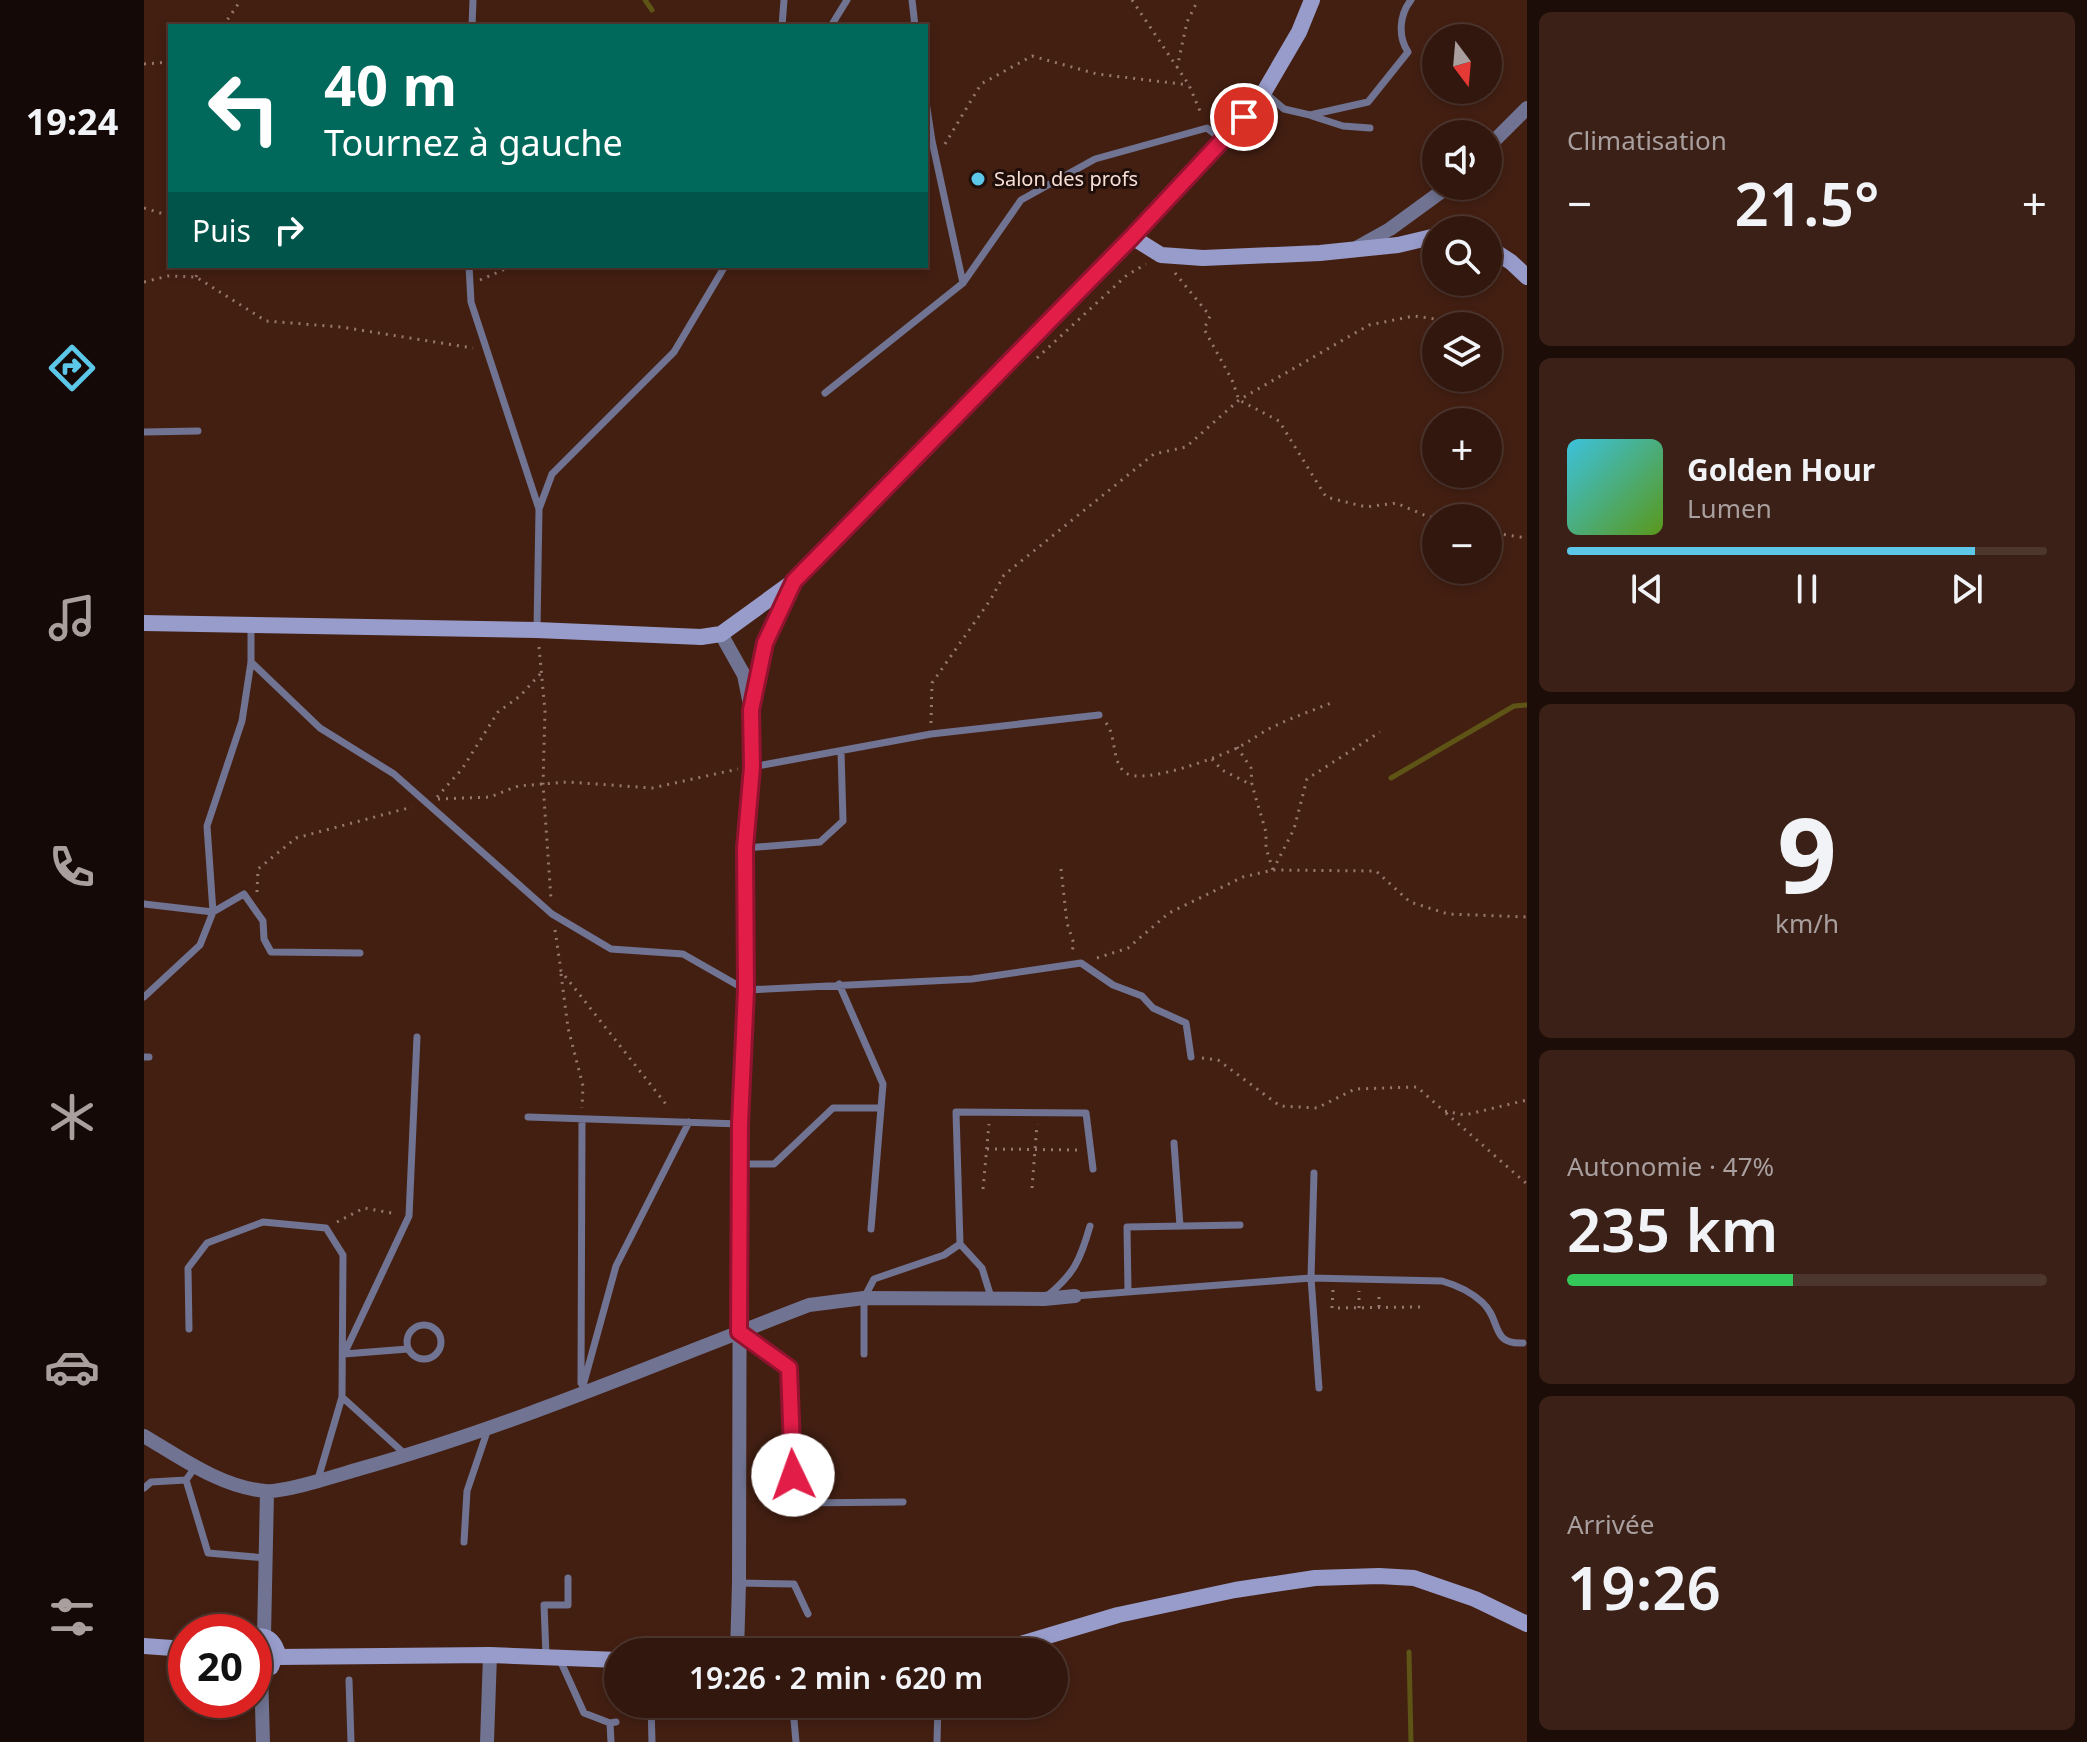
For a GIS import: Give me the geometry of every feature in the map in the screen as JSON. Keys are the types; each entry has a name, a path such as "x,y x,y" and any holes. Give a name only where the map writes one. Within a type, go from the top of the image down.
{"street":[{"path":"144,623 537,630 701,637 721,634 794,581 1224,141 1264,92 1299,32 1312,0"},
{"path":"1502,133 1527,108"},
{"path":"1356,249 1430,200"},
{"path":"1132,237 1161,255 1203,258 1320,253 1398,245 1422,239"},
{"path":"1502,256 1527,277"},
{"path":"751,710 765,643 794,581"},
{"path":"721,634 744,675 751,710 752,767 745,848 746,990 740,1124 737,1638"},
{"path":"144,1436 228,1481 267,1492 407,1456 488,1429 809,1305 864,1298 1044,1299 1075,1296"},
{"path":"261,1614 267,1492"},
{"path":"1041,1638 1118,1615 1235,1590 1315,1578 1379,1576 1414,1578 1475,1599 1527,1624"},
{"path":"272,1642 277,1657 272,1665"},
{"path":"144,1646 168,1648"},
{"path":"277,1657 490,1655 604,1660"},
{"path":"487,1742 490,1655"},
{"path":"261,1718 263,1742"}],"lane":[{"path":"472,24 473,0"},
{"path":"782,24 784,0"},
{"path":"832,24 847,0"},
{"path":"912,0 915,24"},
{"path":"1310,115 1368,102 1408,52 1401,41 1404,9 1411,0"},
{"path":"1264,92 1284,109 1343,126 1370,128"},
{"path":"928,113 963,283"},
{"path":"825,393 963,283 1021,200 1095,159 1207,128 1224,141"},
{"path":"469,268 471,302 539,509"},
{"path":"537,630 539,509 552,474 674,352 724,268"},
{"path":"144,432 198,431"},
{"path":"144,997 200,945 213,912 207,826 242,721 251,662 251,625"},
{"path":"251,662 320,728 394,774 552,914 611,949 683,954 746,990 972,979 1081,963 1113,985 1142,996 1153,1008 1186,1023 1191,1057"},
{"path":"752,767 931,734 1099,715"},
{"path":"745,848 820,842 843,821 841,751"},
{"path":"144,904 213,912 244,894 263,921 264,939 271,952 360,953"},
{"path":"839,984 883,1084 871,1229"},
{"path":"344,1354 409,1216 417,1037"},
{"path":"740,1164 774,1164 833,1108 881,1108"},
{"path":"991,1298 982,1268 960,1244 956,1112 1086,1113 1093,1169"},
{"path":"528,1117 740,1124"},
{"path":"581,1393 582,1119"},
{"path":"581,1393 616,1266 689,1122"},
{"path":"1174,1143 1180,1226"},
{"path":"1314,1173 1311,1278 1319,1388"},
{"path":"189,1329 188,1268 207,1243 263,1222 326,1228 343,1255 344,1354 342,1397 318,1481"},
{"path":"1128,1292 1127,1227 1240,1225"},
{"path":"1044,1299 1068,1279 1081,1257 1090,1226"},
{"path":"864,1354 864,1298 874,1279 944,1255 960,1244"},
{"path":"1075,1296 1311,1278 1442,1281 1456,1285 1482,1302 1494,1317 1501,1338 1508,1344 1523,1343"},
{"path":"344,1354 408,1349 417,1357 429,1358 438,1352 441,1340 436,1330 425,1325 414,1328 407,1337 408,1349"},
{"path":"739,1332 789,1368 794,1503 903,1502"},
{"path":"342,1397 407,1456"},
{"path":"464,1542 467,1491 488,1429"},
{"path":"186,1480 196,1466"},
{"path":"144,1488 151,1482 186,1480"},
{"path":"186,1480 208,1553 266,1558"},
{"path":"568,1578 568,1605 544,1605 552,1658 584,1713 613,1723 611,1742"},
{"path":"739,1583 794,1584 808,1614"},
{"path":"349,1680 351,1742"},
{"path":"651,1718 652,1742"},
{"path":"794,1718 796,1742"},
{"path":"937,1742 938,1718"}],"path":[{"path":"224,24 241,0"},
{"path":"1132,0 1189,85 1207,128"},
{"path":"1177,68 1187,22 1198,0"},
{"path":"936,159 981,84 1032,56 1097,74 1189,85"},
{"path":"144,64 168,62"},
{"path":"144,208 168,215"},
{"path":"1037,358 1127,275 1161,255 1210,316 1204,329 1232,380 1239,400 1279,421 1326,497 1366,507 1396,503 1422,514"},
{"path":"196,277 198,268"},
{"path":"469,285 507,268"},
{"path":"144,282 168,276 196,277 266,321 341,327 485,350"},
{"path":"931,734 932,683 991,599 1004,575 1154,454 1186,447 1239,400 1369,325 1422,317"},
{"path":"1502,534 1527,538"},
{"path":"537,630 545,711 543,784 552,914 568,1028 583,1086 582,1119"},
{"path":"541,673 520,696 498,712 462,769 435,799 490,797 518,786 568,782 652,788 752,767"},
{"path":"1099,715 1111,730 1119,767 1127,774 1143,777 1211,759 1276,725 1331,703"},
{"path":"1273,870 1294,829 1307,779 1380,732"},
{"path":"1237,747 1251,768 1252,785 1273,870"},
{"path":"1211,759 1222,770 1252,785"},
{"path":"257,879 258,869 296,838 426,803"},
{"path":"1061,869 1067,923 1074,944 1067,965"},
{"path":"1081,963 1128,948 1169,913 1243,877 1273,870 1376,871 1410,902 1448,914 1527,917"},
{"path":"561,971 665,1106 689,1122"},
{"path":"1191,1057 1218,1060 1280,1106 1317,1108 1355,1089 1417,1087 1527,1184"},
{"path":"1444,1111 1465,1115 1527,1100"},
{"path":"983,1189 991,1112"},
{"path":"1032,1188 1038,1113"},
{"path":"987,1149 1091,1150"},
{"path":"326,1228 364,1208 409,1216"},
{"path":"1334,1280 1332,1308 1421,1307"},
{"path":"1359,1280 1359,1308"},
{"path":"1379,1280 1379,1307"}],"waterway":[{"path":"645,0 652,10"},
{"path":"1391,778 1514,706 1527,705"},
{"path":"1409,1652 1411,1742"}],"place":[{"name":"Salon des profs","path":"978,179"}],"route":[{"path":"793,1475 789,1368 739,1332 740,1124 746,990 745,848 752,767 751,710 765,643 794,581 1132,237 1244,117"}]}
